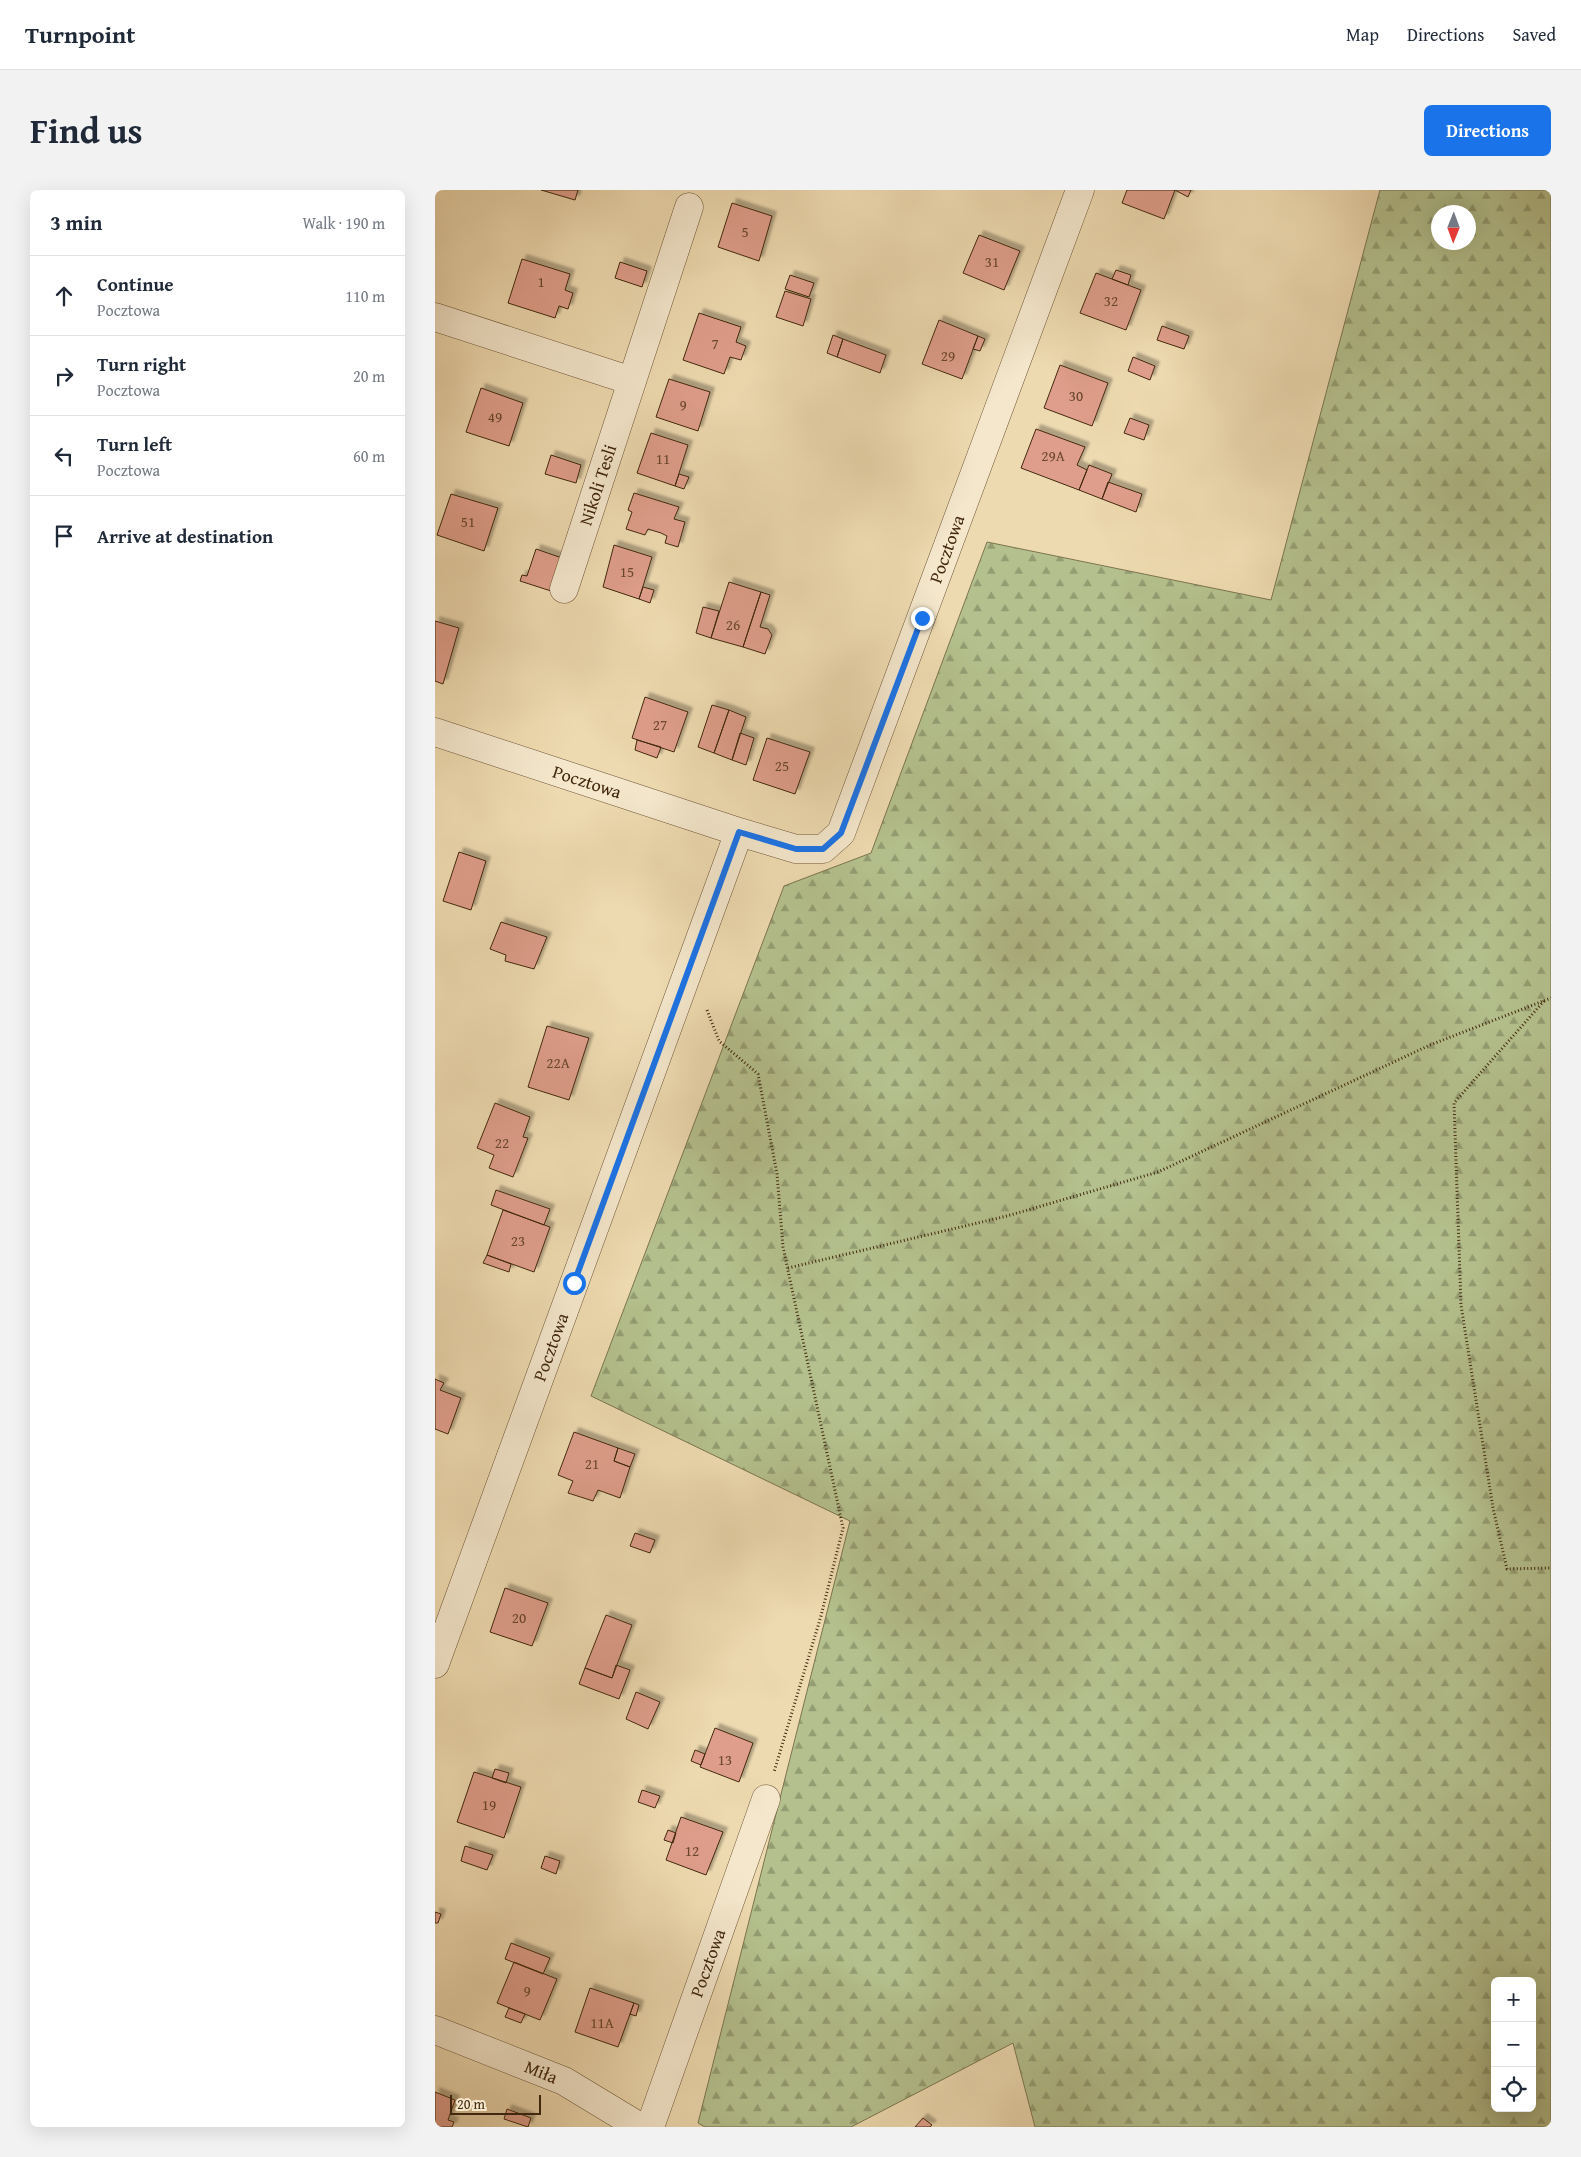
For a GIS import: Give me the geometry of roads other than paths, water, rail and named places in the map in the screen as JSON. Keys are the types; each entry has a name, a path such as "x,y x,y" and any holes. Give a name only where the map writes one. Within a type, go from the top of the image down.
{"street":[{"name":"Pocztowa","path":"435,732 739,832 796,849 823,849 841,833 1080,190"},
{"name":"Nikoli Tesli","path":"564,589 689,207"},
{"path":"435,317 632,381"},
{"name":"Pocztowa","path":"435,1664 739,832"},
{"name":"Pocztowa","path":"650,2127 766,1799"},
{"name":"Miła","path":"435,2030 564,2082 640,2127"}]}
